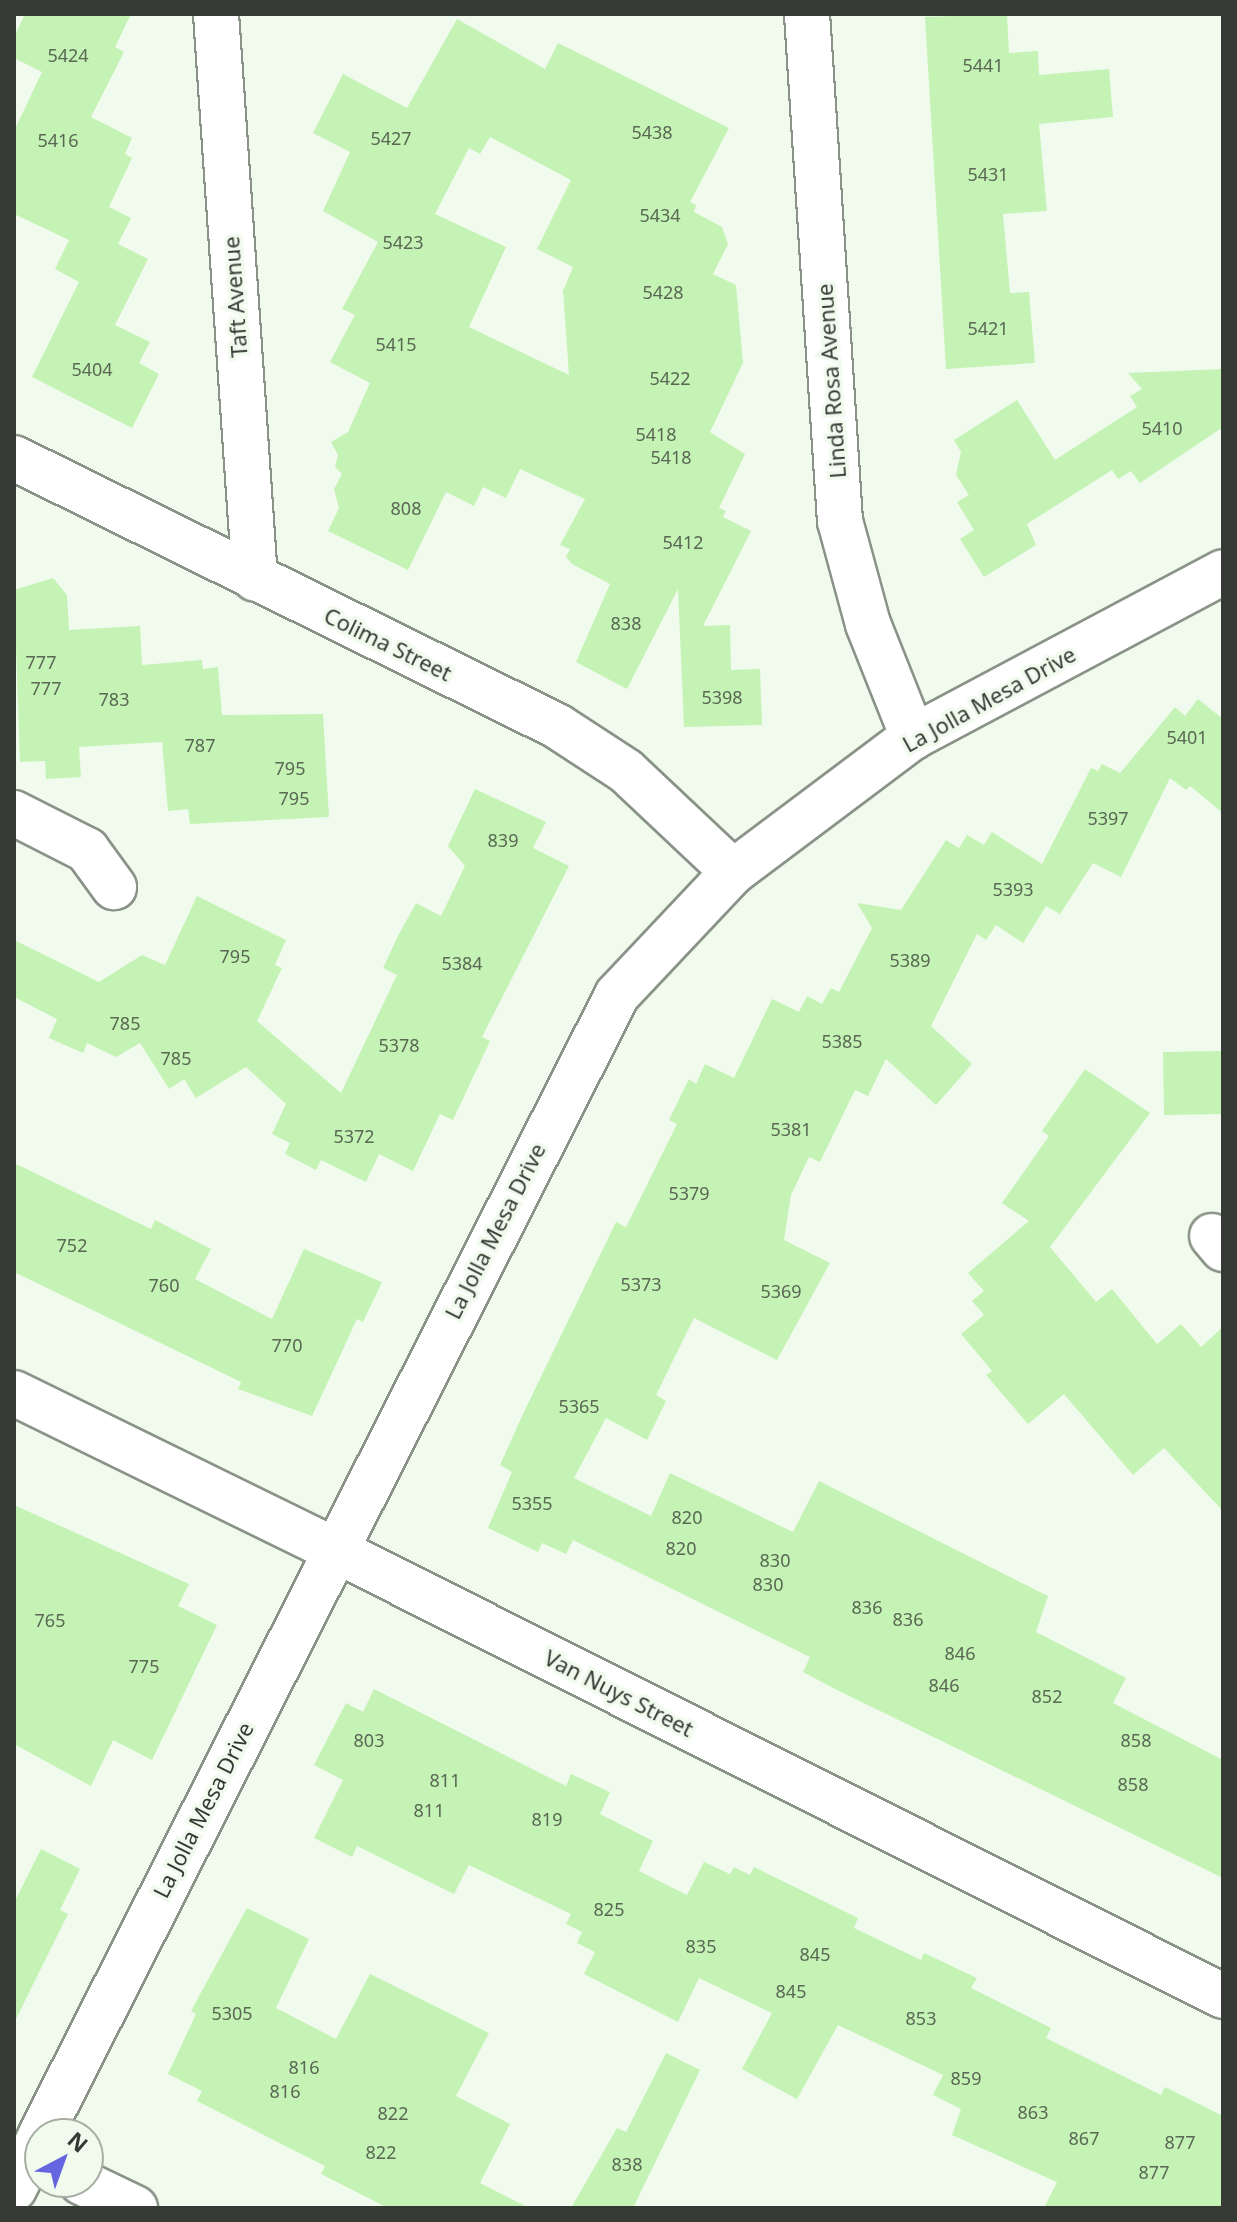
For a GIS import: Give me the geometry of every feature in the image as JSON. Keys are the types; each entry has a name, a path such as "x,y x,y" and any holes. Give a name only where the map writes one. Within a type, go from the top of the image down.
{"street":[{"name":"Taft Avenue","path":"216,14 255,579"},
{"name":"Linda Rosa Avenue","path":"807,14 840,521 868,624 913,737"},
{"name":"Colima Street","path":"14,458 557,726 626,771 733,872"},
{"name":"La Jolla Mesa Drive","path":"49,2118 337,1551 472,1273 617,995 733,872 913,737 1223,572"},
{"path":"14,813 87,850 114,887"},
{"name":"Van Nuys Street","path":"14,1393 337,1551 1223,1996"},
{"path":"104,2193 135,2208"}],"building":[{"path":"25,14 131,14 115,47 124,52 91,117 132,138 125,154 132,158 109,207 131,218 118,244 148,259 115,325 150,342 139,363 159,374 132,428 32,377 79,282 55,269 69,240 14,214 14,131 42,72 14,58 14,37"},
{"path":"1007,14 1009,53 1038,51 1039,75 1109,69 1113,117 1039,124 1047,211 1003,214 1010,293 1029,292 1035,363 946,369 925,17"},
{"path":"457,19 545,69 558,43 729,128 690,202 696,205 694,212 722,227 728,244 713,274 736,285 743,363 710,432 745,454 719,508 726,511 723,517 751,531 703,626 730,625 731,670 760,669 762,725 684,727 678,589 627,689 576,662 610,584 572,564 566,557 570,549 560,545 585,499 520,469 506,498 483,487 474,506 446,492 408,570 328,531 339,508 334,489 342,474 335,467 338,455 331,442 348,432 370,383 330,362 355,315 342,309 378,242 323,211 350,152 313,133 343,74 407,108","holes":["490,137 571,180 537,249 573,267 563,291 569,375 469,327 506,247 435,214 469,148 480,154"]},
{"path":"1223,369 1223,427 1140,483 1131,471 1118,479 1112,470 1027,524 1036,545 984,577 960,539 974,530 957,502 969,495 956,475 961,452 954,440 1017,400 1055,460 1137,407 1130,396 1142,389 1128,373"},
{"path":"53,578 67,595 69,630 140,626 142,665 202,660 203,669 218,667 222,715 323,714 329,817 190,824 188,809 168,811 162,742 79,747 81,777 46,779 45,761 20,762 14,590"},
{"path":"1198,699 1223,719 1223,813 1190,786 1186,790 1170,778 1121,877 1093,863 1060,914 1046,906 1023,943 996,925 986,940 977,934 931,1026 972,1064 936,1105 886,1059 868,1096 855,1090 820,1162 809,1157 791,1195 784,1240 830,1263 777,1360 694,1318 656,1395 666,1401 647,1440 606,1418 574,1478 651,1516 670,1473 793,1532 819,1481 1048,1596 1036,1632 1126,1678 1113,1703 1223,1760 1223,1878 835,1689 803,1672 810,1657 573,1540 566,1554 542,1543 538,1552 488,1528 512,1472 500,1465 616,1222 626,1227 677,1124 669,1120 689,1079 696,1084 705,1064 734,1078 772,999 799,1012 807,996 822,1004 831,988 839,992 872,928 857,903 901,910 946,840 959,848 967,835 984,845 992,832 1042,864 1091,768 1098,771 1102,764 1120,773 1175,707 1185,716"},
{"path":"475,789 546,822 533,848 569,866 482,1037 490,1041 453,1120 440,1114 413,1171 379,1154 366,1182 321,1160 316,1170 285,1154 290,1143 272,1134 286,1104 246,1067 196,1098 184,1079 169,1089 140,1043 116,1057 87,1043 83,1053 49,1038 57,1019 14,997 14,940 99,982 142,955 165,965 197,896 286,940 275,965 282,968 257,1021 341,1093 397,975 383,968 399,934 416,903 441,916 465,866 448,846"},
{"path":"1223,1051 1223,1114 1164,1115 1163,1052"},
{"path":"1085,1069 1150,1113 1050,1247 1096,1302 1112,1289 1157,1344 1181,1324 1201,1347 1223,1327 1223,1511 1164,1448 1133,1475 1064,1394 1028,1424 986,1375 992,1371 961,1334 984,1315 972,1301 984,1291 968,1273 1029,1221 1002,1203 1049,1136 1042,1131"},
{"path":"14,1163 151,1229 155,1220 211,1249 195,1279 272,1319 304,1249 382,1282 363,1322 357,1319 312,1416 238,1389 241,1382 14,1272"},
{"path":"14,1505 189,1584 178,1606 217,1625 152,1760 113,1740 91,1786 14,1744"},
{"path":"374,1689 566,1786 571,1774 610,1792 600,1814 653,1841 639,1871 687,1895 704,1862 730,1874 734,1867 750,1875 754,1867 858,1918 854,1928 921,1960 924,1953 977,1978 971,1988 1051,2028 1046,2038 1161,2095 1165,2087 1223,2116 1223,2208 1044,2208 1057,2182 952,2135 961,2109 933,2095 943,2075 838,2025 797,2099 742,2069 772,2013 699,1978 678,2022 584,1974 595,1952 577,1943 582,1932 566,1924 571,1914 469,1865 454,1894 357,1846 352,1857 314,1838 343,1780 314,1765 346,1703 363,1712"},
{"path":"41,1849 80,1869 60,1910 68,1914 14,2023 14,1903"},
{"path":"247,1908 309,1939 276,2008 336,2039 370,1974 489,2033 456,2096 510,2124 480,2183 529,2208 388,2208 321,2174 325,2166 197,2101 202,2091 168,2074 196,2014 191,2011"},
{"path":"666,2053 700,2070 633,2208 571,2208 617,2128 626,2132"}]}
